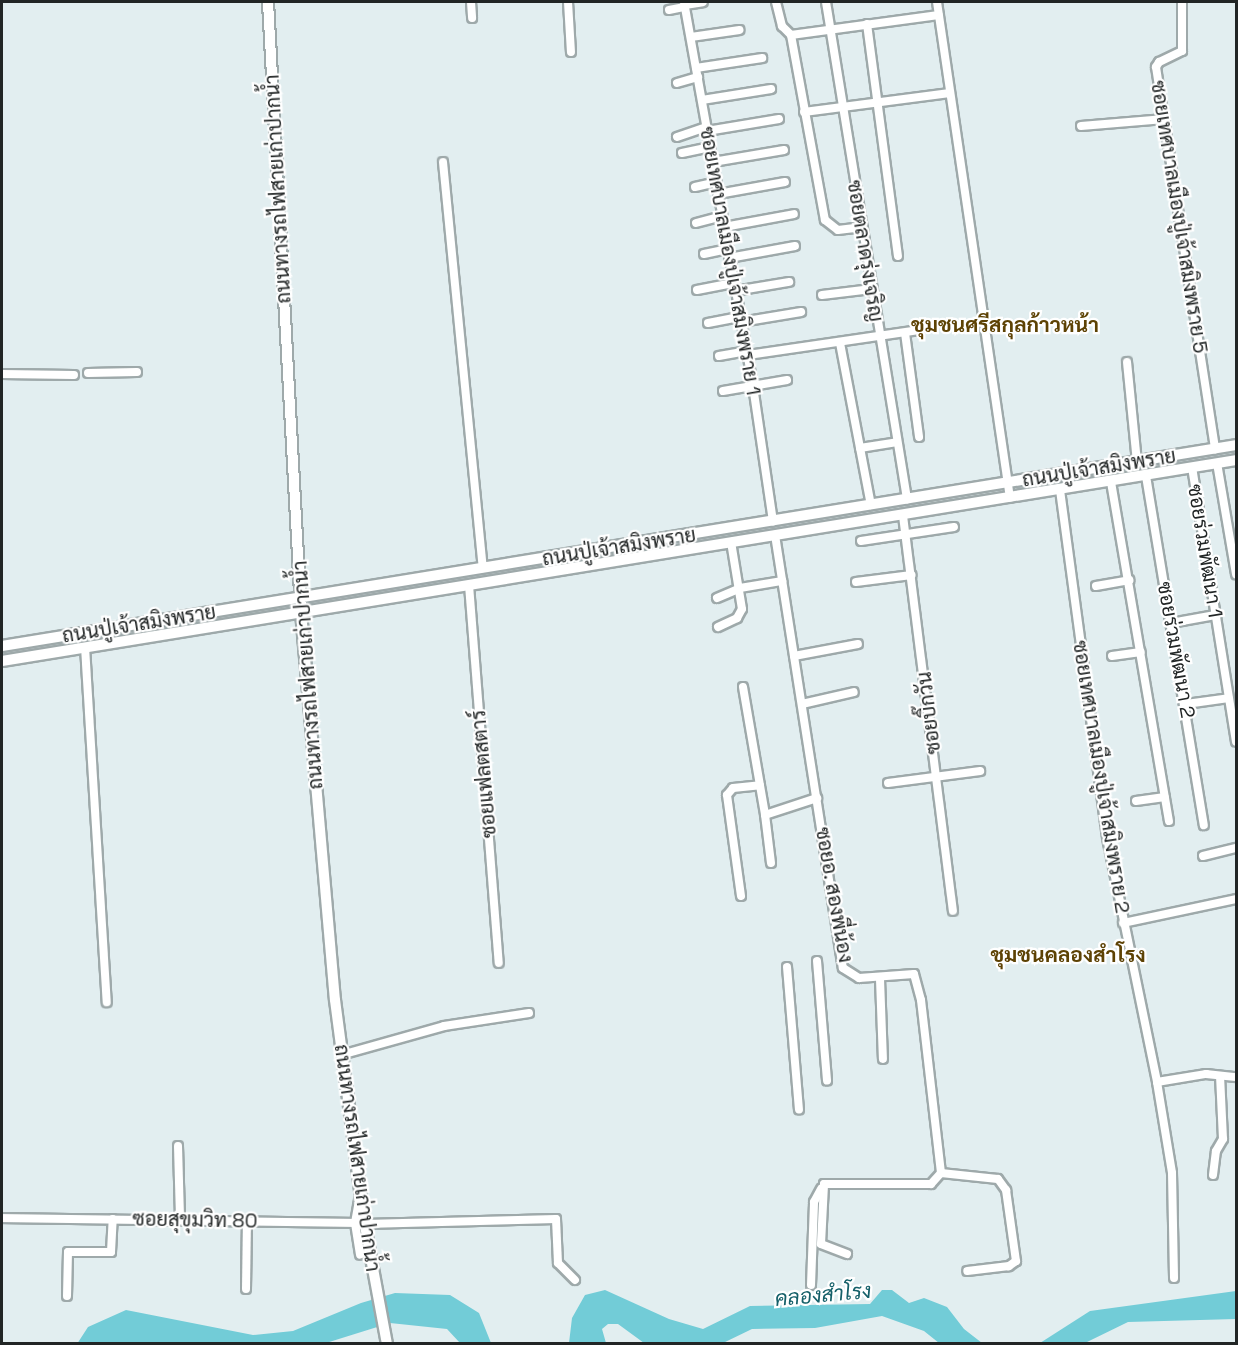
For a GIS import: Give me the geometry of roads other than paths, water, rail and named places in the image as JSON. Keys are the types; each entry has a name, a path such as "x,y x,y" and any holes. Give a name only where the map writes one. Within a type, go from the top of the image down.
{"main road":[{"name":"ถนนทางรถไฟสายเก่าปากน้ำ","path":"268,2 301,612 341,1055 360,1195 360,1224 387,1344"},
{"name":"ถนนปู่เจ้าสมิงพราย","path":"2,646 1236,445"},
{"path":"1203,451 1205,465"},
{"name":"ถนนปู่เจ้าสมิงพราย","path":"2,661 1236,460"},
{"path":"773,522 775,536"}],"street":[{"path":"471,2 472,18"},
{"path":"568,2 571,52"},
{"path":"669,10 703,2"},
{"path":"776,2 782,26 791,35 825,220 838,230 861,227"},
{"name":"ซอยตลาดรุ่งเจริญ","path":"826,2 907,499"},
{"path":"937,2 1010,498"},
{"name":"ซอยเทศบาลเมืองปู่เจ้าสมิงพราย 5","path":"1182,2 1183,49 1156,67 1215,449"},
{"name":"ซอยเทศบาลเมืองปู่เจ้าสมิงพราย 1","path":"685,5 753,386 773,522"},
{"path":"791,35 939,15"},
{"path":"867,24 898,256"},
{"path":"691,37 739,30"},
{"path":"696,68 762,58"},
{"path":"677,83 698,77"},
{"path":"702,100 771,89"},
{"path":"804,112 950,93"},
{"path":"677,137 707,129 779,119"},
{"path":"1081,126 1165,119"},
{"path":"682,153 710,147"},
{"path":"712,162 784,150"},
{"path":"443,162 483,568"},
{"path":"695,187 716,182"},
{"path":"718,194 785,182"},
{"path":"724,228 794,214"},
{"path":"696,223 722,216"},
{"path":"729,258 795,246"},
{"path":"704,254 728,249"},
{"path":"697,290 789,282"},
{"path":"822,295 872,289"},
{"path":"708,323 801,312"},
{"path":"719,356 825,342 840,343 879,338 919,330"},
{"path":"905,333 920,436"},
{"path":"840,343 871,505"},
{"path":"1127,362 1137,462"},
{"path":"88,373 137,372"},
{"path":"2,374 74,375"},
{"path":"723,391 787,380"},
{"path":"860,448 896,442"},
{"path":"1217,463 1236,574"},
{"name":"ซอยร่วมพัฒนา 1","path":"1192,467 1236,741"},
{"name":"ซอยร่วมพัฒนา 2","path":"1146,476 1186,704 1204,825"},
{"path":"1111,482 1169,820"},
{"name":"ซอยเทศบาลเมืองปู่เจ้าสมิงพราย 2","path":"1060,490 1107,838 1157,1082 1172,1173 1174,1278"},
{"name":"ซอยบิ๊กวัน","path":"903,516 954,911"},
{"path":"861,541 954,527"},
{"name":"ซอยอ. สองพี่น้อง","path":"775,536 843,968 859,978 880,979 914,974 921,1000 941,1173"},
{"path":"718,627 741,614 740,588 731,543"},
{"path":"588,552 590,565"},
{"path":"856,582 912,575"},
{"path":"1096,586 1129,580"},
{"path":"717,598 740,588 782,581"},
{"name":"ซอยแฟลตสตาร์","path":"469,585 499,963"},
{"path":"1171,623 1215,615"},
{"path":"794,656 858,644"},
{"path":"85,647 107,1002"},
{"path":"1112,656 1141,652"},
{"path":"743,687 771,863"},
{"path":"802,704 854,692"},
{"path":"1186,704 1229,698"},
{"path":"888,783 980,771"},
{"path":"741,896 727,795 733,788 760,785"},
{"path":"1136,801 1165,797"},
{"path":"765,815 817,798"},
{"path":"1203,856 1236,848"},
{"path":"1123,923 1236,899"},
{"path":"817,961 827,1081"},
{"path":"787,967 800,1109"},
{"path":"880,979 883,1059"},
{"path":"341,1055 444,1026 529,1013"},
{"path":"1157,1082 1206,1074 1236,1077"},
{"path":"1213,1175 1216,1151 1223,1139 1220,1076"},
{"path":"178,1146 180,1219"},
{"path":"811,1285 814,1202 828,1182 931,1184 941,1173 998,1179 1006,1190 1016,1261 1009,1266 967,1271"},
{"path":"821,1189 821,1244 823,1249 847,1254"},
{"name":"ซอยสุขุมวิท 80","path":"2,1218 247,1220 360,1224 556,1218 558,1263 575,1280"},
{"path":"67,1296 68,1252 111,1252 113,1219"},
{"path":"246,1289 247,1220"},
{"path":"360,1224 360,1255"}],"water":[{"path":"605,1290 669,1319 703,1329 750,1306 870,1304 882,1290 892,1290 909,1303 924,1298 947,1307 964,1329 982,1343 939,1343 924,1331 882,1316 815,1328 752,1329 721,1344 644,1343 618,1324 608,1324 602,1329 606,1343 569,1343 572,1318 585,1295"},
{"path":"1236,1291 1236,1319 1128,1322 1085,1343 1040,1343 1090,1311"},
{"path":"395,1293 450,1295 479,1313 491,1343 460,1343 447,1329 390,1323 326,1343 77,1344 88,1327 126,1310 253,1335 293,1331 361,1303"}],"district":[{"name":"ชุมชนศรีสกุลก้าวหน้า","path":"1005,325"},
{"name":"ชุมชนคลองสำโรง","path":"1068,955"}],"water label":[{"name":"คลองสำโรง","path":"823,1295"}]}
